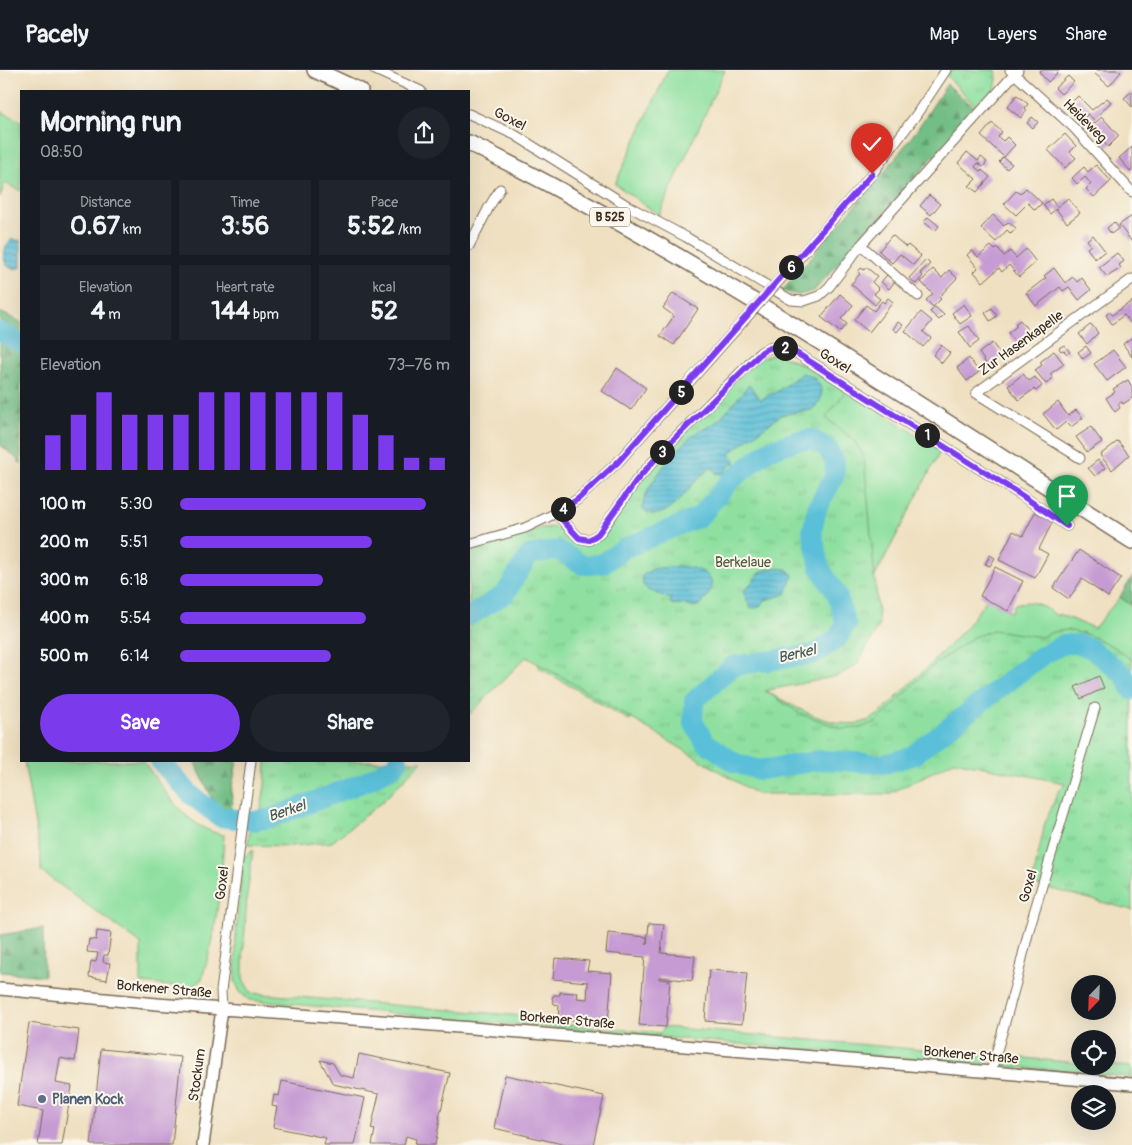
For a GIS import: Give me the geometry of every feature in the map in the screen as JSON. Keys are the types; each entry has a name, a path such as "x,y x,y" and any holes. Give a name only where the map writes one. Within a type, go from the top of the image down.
{"main road":[{"path":"315,70 358,90"},
{"name":"B 525","path":"470,144 605,214 748,297 1132,541"}],"street":[{"path":"375,70 419,90"},
{"path":"470,544 514,532 556,513 578,499 618,462 884,159 946,70"},
{"name":"Heideweg","path":"1014,71 1074,128 1132,192"},
{"name":"Goxel","path":"470,114 515,135 628,206 686,237 791,300 798,301 819,296 829,287 861,245 1014,71"},
{"path":"470,244 489,206 500,189"},
{"path":"861,245 918,296"},
{"name":"Zur Hasenkapelle","path":"1080,458 976,393 1132,279"},
{"name":"Goxel","path":"556,513 579,538 589,540 598,534 636,481 665,448 762,352 768,348 780,347 791,350 806,359 1067,526"},
{"name":"Goxel","path":"991,1072 1033,918 1095,708"},
{"name":"Goxel","path":"222,1009 221,991 250,762"},
{"name":"Borkener Straße","path":"0,988 222,1009 710,1047 1132,1084"},
{"name":"Stockum","path":"203,1145 222,1009"}],"green space":[{"path":"668,70 725,70 659,215 615,184"},
{"path":"951,70 996,70 997,82 993,92 978,109 947,76"},
{"path":"947,84 976,109 814,291 799,295 782,291 889,166 916,131"},
{"path":"0,111 20,121 20,190 5,183 0,197"},
{"path":"0,312 20,322 20,334 0,324"},
{"path":"0,342 20,352 20,463 0,445"},
{"name":"Berkelaue","path":"772,354 782,356 801,364 845,392 826,418 854,440 864,457 879,625 858,664 837,676 765,691 801,714 843,729 860,728 878,721 929,669 973,637 993,630 1041,637 1053,632 1067,630 1089,635 1114,647 1132,660 1132,910 1032,884 1045,823 1058,792 1065,783 954,761 889,794 757,794 526,657 470,714 470,551 507,542 541,528 555,527 573,540 586,546 598,539 643,478 711,403 758,360"},
{"path":"779,357 791,359 847,391 941,450 870,586"},
{"path":"1132,577 1132,606 1120,597"},
{"path":"1120,597 1132,606 1132,661 1082,632 894,745 735,698 762,689 809,714 834,722 860,723 873,718 884,710 963,631 987,599 1011,612 1015,604 1027,602 1038,604 1057,616 1058,614 1094,628"},
{"path":"539,663 636,717 629,720 538,667"},
{"path":"24,762 144,762 168,795 187,816 198,825 224,835 221,883 213,939 202,979 191,988 141,983 141,944 41,871 41,860"},
{"path":"194,762 237,762 231,792 232,811 220,807 212,798"},
{"path":"266,762 421,762 383,801 332,842 291,846 248,845 251,814 261,809"},
{"path":"253,850 247,895 243,960 243,979 251,993 523,1016 523,1021 661,1033 664,1027 993,1056 984,1065 249,1000 240,992 235,981 236,933 243,858"},
{"path":"43,928 44,976 0,972 0,935"},
{"path":"1000,1056 1071,1062 1071,1072 1005,1066 1000,1060"},
{"path":"1116,1066 1132,1067 1132,1077 1109,1075 1116,1075"}],"water":[{"path":"13,239 20,241 20,267 14,269 6,263 4,252 9,242"},
{"path":"802,373 809,375 821,388 820,400 817,405 811,410 781,415 730,453 735,460 735,464 733,463 722,474 716,473 712,467 702,475 676,504 667,510 659,514 651,514 643,509 647,491 670,459 692,436 718,420 749,385 761,400 775,393"},
{"path":"678,566 700,571 709,577 712,588 704,600 696,607 671,604 671,599 648,590 643,585 642,576 652,569"},
{"path":"774,568 786,569 793,575 786,594 765,600 759,607 750,607 743,592 762,571"}],"building":[{"path":"1041,70 1060,70 1048,82 1039,72"},
{"path":"1095,70 1118,70 1121,72 1109,86 1094,73"},
{"path":"1068,76 1074,82 1061,94 1055,88"},
{"path":"1132,91 1132,107 1124,98"},
{"path":"1017,95 1028,104 1025,108 1027,110 1021,118 1007,107"},
{"path":"1078,96 1092,110 1107,98 1111,102 1094,120 1088,114 1082,120 1068,106"},
{"path":"1032,117 1038,122 1033,128 1027,123"},
{"path":"1102,117 1119,136 1108,147 1090,127"},
{"path":"992,123 1002,132 998,137 1003,141 1007,137 1015,145 1004,157 981,136"},
{"path":"1065,134 1076,146 1070,152 1076,158 1065,168 1048,150"},
{"path":"1132,147 1132,171 1131,172 1119,158"},
{"path":"967,152 978,161 981,157 987,162 983,167 978,163 975,167 990,177 977,192 969,186 976,179 958,163"},
{"path":"1003,157 1012,164 1007,169 999,162"},
{"path":"1096,165 1111,181 1094,197 1086,189 1091,184 1085,177 1077,184 1072,178 1084,167 1088,172"},
{"path":"1026,188 1042,203 1035,210 1028,203 1016,215 1004,204 1016,191 1020,194"},
{"path":"929,195 940,204 931,215 920,206"},
{"path":"1068,198 1080,213 1067,223 1056,209 1050,214 1043,205 1051,199 1057,207"},
{"path":"993,215 1004,226 1008,222 1016,228 1011,234 1007,230 996,242 981,228"},
{"path":"1132,216 1132,242 1119,225"},
{"path":"928,217 939,226 935,231 924,222"},
{"path":"1114,222 1119,228 1111,234 1107,228"},
{"path":"892,235 906,247 908,245 921,256 913,265 900,254 892,263 879,251"},
{"path":"1093,235 1105,251 1095,259 1087,248 1091,245 1087,240"},
{"path":"991,246 995,250 998,248 1004,256 1010,251 1016,258 1026,249 1036,262 1019,277 1009,265 1002,272 999,268 983,282 974,272 978,268 967,255 972,250 978,257"},
{"path":"1117,253 1124,261 1119,265 1121,268 1107,277 1099,267"},
{"path":"926,260 930,264 920,273 923,276 916,284 909,278"},
{"path":"866,267 877,276 872,282 879,289 874,294 880,299 875,305 851,284 860,274 858,272 861,268 864,270"},
{"path":"1054,268 1065,283 1073,277 1077,282 1082,278 1091,290 1079,300 1069,287 1063,291 1060,287 1036,306 1026,293 1046,278 1044,276"},
{"path":"933,269 942,278 949,270 957,278 939,297 941,299 933,307 926,300 933,294 921,282"},
{"path":"887,275 895,281 889,289 881,282"},
{"path":"673,293 698,309 674,345 660,336 674,316 663,308"},
{"path":"840,294 853,305 841,319 847,324 840,332 821,317"},
{"path":"888,298 893,302 869,332 854,320 866,305 874,311 882,301 884,303"},
{"path":"1132,301 1132,323 1124,315 1112,324 1106,315 1110,312 1112,315"},
{"path":"964,304 972,316 960,324 952,313"},
{"path":"935,307 944,315 939,320 930,312"},
{"path":"992,308 997,316 990,321 985,313"},
{"path":"921,312 932,321 923,332 931,338 923,347 905,331"},
{"path":"1020,320 1031,334 1016,344 1008,333 1017,326 1015,324"},
{"path":"898,322 903,325 897,332 893,329"},
{"path":"1091,324 1098,333 1087,344 1079,334"},
{"path":"969,326 979,341 970,348 959,332"},
{"path":"1132,337 1132,357 1123,344"},
{"path":"992,343 1001,355 992,362 993,365 989,368 979,353"},
{"path":"941,345 950,353 942,363 933,355"},
{"path":"1064,345 1070,352 1067,354 1059,348"},
{"path":"1086,346 1091,353 1083,359 1078,352"},
{"path":"1113,350 1126,367 1107,381 1094,364"},
{"path":"1054,351 1064,364 1050,374 1053,378 1046,384 1035,370 1042,365 1040,362"},
{"path":"969,358 979,372 967,381 957,368"},
{"path":"617,368 646,388 631,410 602,391"},
{"path":"1023,374 1029,381 1035,377 1042,386 1036,391 1034,389 1019,400 1008,386"},
{"path":"1128,380 1132,387 1132,398 1123,404 1122,402 1118,404 1120,408 1115,412 1106,398 1115,392 1113,389"},
{"path":"1058,402 1068,416 1076,410 1083,418 1071,427 1066,422 1056,430 1043,414"},
{"path":"1091,427 1102,442 1087,452 1076,437"},
{"path":"1118,441 1129,455 1112,470 1100,455"},
{"path":"1098,460 1105,468 1095,476 1088,468"},
{"path":"1035,512 1053,521 1039,549 1048,554 1035,578 999,560 1013,531 1023,536"},
{"path":"1079,550 1121,578 1108,597 1082,579 1069,599 1053,588"},
{"path":"990,555 995,558 990,566 985,564"},
{"path":"995,567 1023,581 1008,611 980,596"},
{"path":"1099,676 1104,688 1081,699 1075,687"},
{"path":"649,923 664,924 661,953 695,956 692,981 659,977 659,979 670,980 666,1027 639,1025 645,957 606,953 608,933 647,937 647,945"},
{"path":"97,931 111,933 108,955 104,955 103,962 110,963 107,980 89,977 91,961 96,962 98,953 87,952 89,939 96,940"},
{"path":"555,958 589,961 587,971 612,973 608,1023 558,1019 559,1005 554,1004 552,998 554,995 560,995 560,992 578,993 577,998 587,999 588,982 553,979"},
{"path":"709,970 747,973 742,1024 705,1021"},
{"path":"29,1023 79,1030 75,1061 60,1058 56,1083 72,1086 62,1145 38,1145 43,1111 17,1106"},
{"path":"101,1049 181,1057 172,1145 91,1145"},
{"path":"359,1054 450,1073 439,1118 435,1145 415,1145 416,1139 406,1136 404,1145 372,1145 375,1130 371,1129 379,1094 333,1084 320,1060 333,1063 340,1075 354,1078"},
{"path":"505,1075 604,1096 593,1145 566,1145 494,1128"},
{"path":"282,1081 365,1098 355,1145 324,1145 326,1138 273,1127 277,1107 272,1106 274,1095 279,1096"}],"waterway":[{"name":"Berkel","path":"0,332 20,342"},
{"name":"Berkel","path":"470,615 505,594 529,555 558,550 583,565 602,564 625,548 699,517 731,480 769,450 797,441 812,439 827,448 835,462 834,477 817,508 812,532 820,568 837,595 846,624 837,639 814,654 733,666 694,701 693,722 705,742 735,763 760,770 823,760 884,764 912,756 1041,656 1064,644 1078,644 1090,648 1124,675 1132,690"},
{"name":"Berkel","path":"161,762 191,795 220,817 253,821 271,818 367,781 397,762"}],"place":[{"name":"Planen Kock","path":"42,1099"}],"route":[{"path":"872,174 618,462 578,499 556,513 579,538 589,540 598,534 636,481 665,448 762,352 768,348 780,347 791,350 806,359 1067,526"}]}
